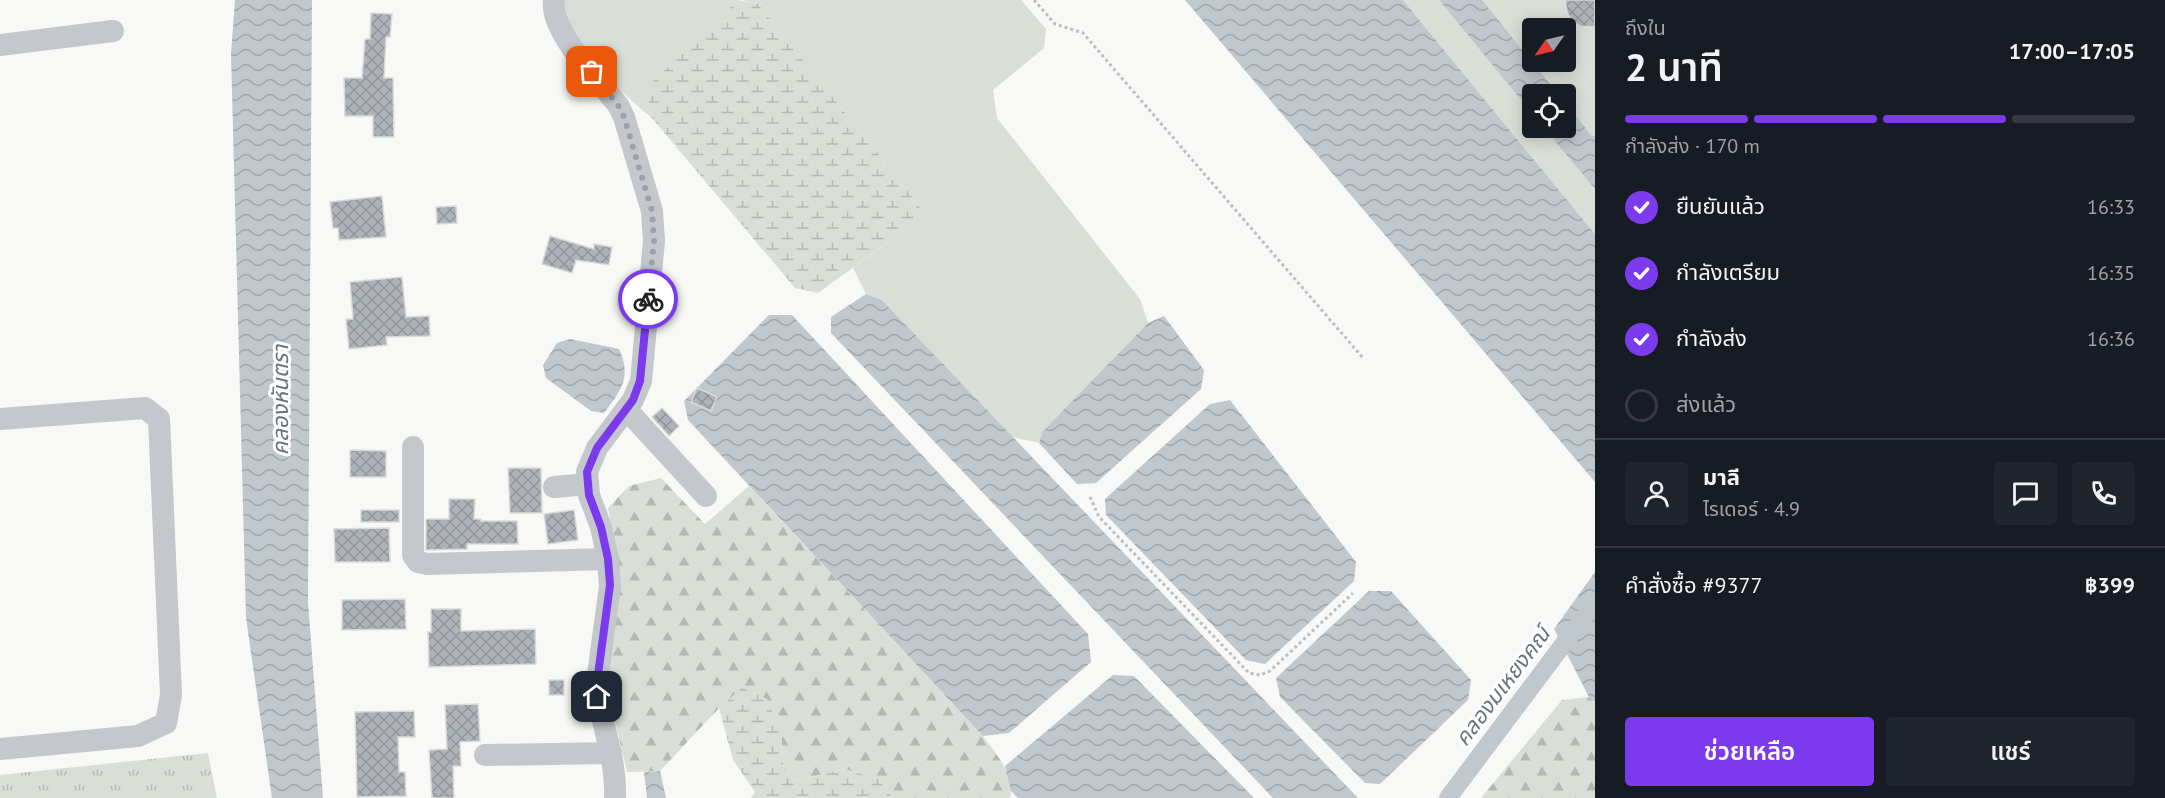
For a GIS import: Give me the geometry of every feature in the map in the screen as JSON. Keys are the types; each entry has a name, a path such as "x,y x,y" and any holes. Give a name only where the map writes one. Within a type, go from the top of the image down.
{"street":[{"path":"554,0 553,7 559,27 618,105 624,117 652,211 654,241 640,381 633,400 597,448 587,472 589,495 601,527 608,559 610,585 597,697 611,753 615,798"},
{"path":"0,45 113,31"},
{"path":"0,419 145,408 159,419 171,695 165,723 138,736 0,749"},
{"path":"626,409 706,496"},
{"path":"413,447 413,555 418,562 427,564 608,559"},
{"path":"554,487 588,484"},
{"path":"485,755 611,753"}],"path":[{"path":"1034,0 1055,24 1083,33 1363,358"},
{"path":"1090,496 1099,517 1249,673 1260,675 1270,671 1353,593"}],"green space":[{"path":"563,0 738,0 648,87 651,117 614,84 587,55 568,26 563,14"},
{"path":"738,0 758,4 920,206 913,224 818,293 795,288 651,117 647,87"},
{"path":"742,0 1021,0 1046,29 1044,48 993,90 997,118 1140,299 1148,323 1044,430 1039,443 1013,437 882,300 866,294 853,268 913,224 920,206 758,4"},
{"path":"1403,0 1595,0 1595,234"},
{"path":"661,478 705,524 749,486 983,736 999,757 1007,773 1011,789 1010,798 893,798 878,779 844,769 795,781 784,770 781,734 743,688 719,708 660,771 627,772 606,683 616,547 608,508 629,486"},
{"path":"742,688 767,699 781,734 784,770 795,781 844,769 878,779 893,798 751,798 755,792 733,760 719,708"},
{"path":"1589,697 1595,702 1595,798 1481,798 1562,700"},
{"path":"208,753 217,798 0,798 0,775"}],"water":[{"name":"คลองหันตรา","path":"235,0 312,0 308,602 323,798 272,798 246,618 231,54"},
{"path":"1185,0 1403,0 1595,234 1595,482"},
{"path":"1439,0 1482,0 1522,49 1522,72 1540,72 1550,84 1522,84 1522,101"},
{"path":"1576,116 1592,136 1595,136 1595,189 1552,138 1576,138"},
{"path":"866,294 882,300 1358,798 1273,798 831,333 831,317"},
{"path":"769,315 792,315 1088,634 1091,662 1009,733 983,736 688,420 684,401"},
{"path":"1164,316 1204,370 1201,389 1096,483 1077,484 1039,443 1043,431 1148,323"},
{"path":"570,339 619,349 625,368 623,383 604,413 591,411 546,378 543,365 557,343"},
{"path":"1230,400 1356,562 1354,581 1265,664 1246,660 1106,515 1105,499 1210,404"},
{"path":"1595,572 1595,702 1589,697 1554,629"},
{"path":"1369,591 1391,591 1471,680 1468,700 1380,784 1365,783 1280,697 1276,678"},
{"path":"1113,675 1134,676 1254,798 1018,798 1011,791 1005,766"},
{"path":"660,771 666,798 647,798 644,772"}],"building":[{"path":"1565,0 1595,0 1595,27 1580,26 1576,24 1576,18 1570,18"},
{"path":"371,13 392,14 390,37 386,37 384,78 393,78 394,137 373,137 373,116 345,116 344,78 362,78 365,39 370,39"},
{"path":"382,196 386,237 339,240 338,228 333,228 330,202"},
{"path":"456,206 457,223 437,224 436,207"},
{"path":"550,236 594,249 594,244 612,247 609,265 576,260 572,273 542,264"},
{"path":"402,277 406,317 429,316 430,336 386,337 387,345 349,349 346,319 353,319 350,282"},
{"path":"697,388 717,397 711,411 691,402"},
{"path":"662,408 679,426 669,436 652,417"},
{"path":"350,450 386,451 386,477 350,477"},
{"path":"508,468 541,468 542,513 510,513"},
{"path":"449,499 475,499 474,519 517,521 518,544 467,544 467,549 426,550 426,519 449,519"},
{"path":"361,510 399,510 399,522 361,522"},
{"path":"574,510 578,540 548,544 544,514"},
{"path":"389,528 390,562 335,562 334,529"},
{"path":"405,599 406,629 342,630 342,600"},
{"path":"431,609 461,609 461,631 535,629 536,664 429,667 428,632 431,632"},
{"path":"549,680 564,680 564,695 549,695"},
{"path":"478,704 480,741 460,742 461,766 453,766 454,798 432,798 429,750 447,749 445,705"},
{"path":"414,711 415,737 398,737 399,772 405,772 406,796 357,797 355,712"}],"waterway":[{"name":"คลองมเหยงคณ์","path":"1448,798 1595,602"}],"way so far":[{"path":"592,72 618,105 624,117 652,211 654,241 648,299"}],"route":[{"path":"597,697 610,585 608,559 601,527 589,495 587,472 597,448 633,400 640,381 648,299"}]}
